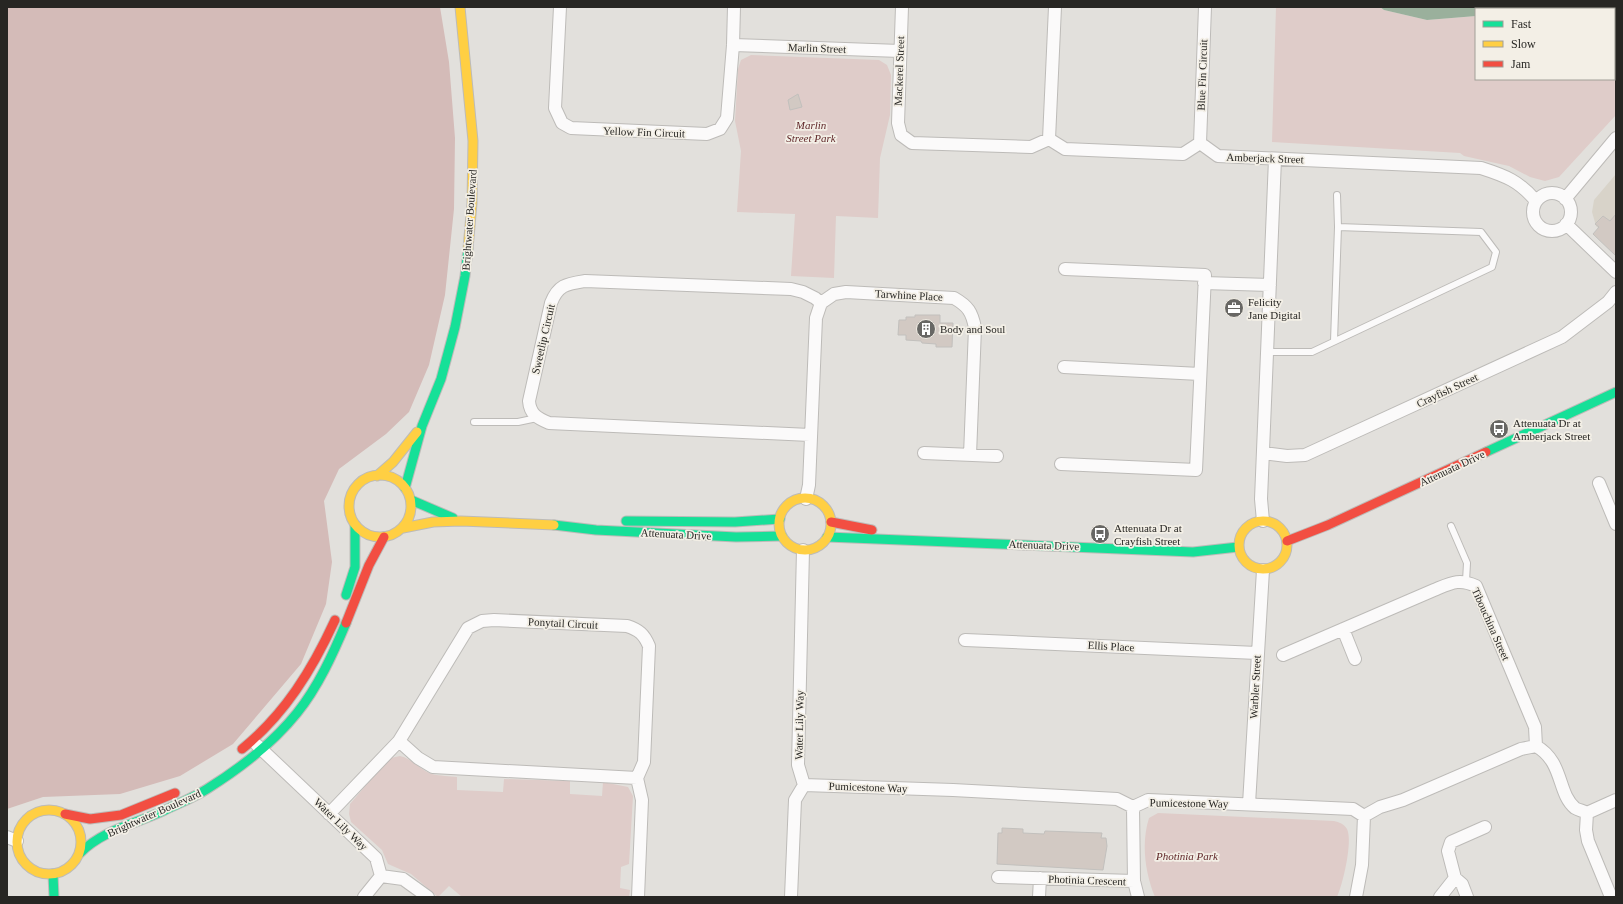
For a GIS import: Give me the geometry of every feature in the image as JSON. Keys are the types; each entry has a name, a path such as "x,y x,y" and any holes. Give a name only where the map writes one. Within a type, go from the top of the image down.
{"street":[{"name":"Brightwater Boulevard","path":"405,488 422,426 441,379 455,327 465,276 472,203 472,141 460,7"},
{"name":"Yellow Fin Circuit","path":"560,7 555,108 562,123 571,128 707,134 720,129 727,118 733,45 734,7"},
{"name":"Mackerel Street","path":"902,7 898,123 901,135 912,143 1031,148 1049,139"},
{"path":"1055,7 1049,139 1065,149 1183,154 1200,144"},
{"name":"Blue Fin Circuit","path":"1200,144 1205,7"},
{"name":"Marlin Street","path":"733,45 900,51"},
{"path":"1565,198 1616,138"},
{"name":"Amberjack Street","path":"1200,144 1218,156 1481,168 1512,179 1525,188 1536,201"},
{"path":"1263,521 1261,499 1275,159"},
{"path":"1550,193 1560,195 1565,198 1568,203 1570,214 1566,224 1555,230 1542,228 1534,219 1534,206 1536,201 1540,197 1550,193"},
{"path":"1566,224 1616,272"},
{"path":"1061,464 1196,470 1205,275 1066,269"},
{"name":"Sweetlip Circuit","path":"537,418 530,409 529,401 551,303 556,291 568,284 584,281 791,289 803,292 821,303"},
{"path":"1204,283 1270,285"},
{"name":"Tarwhine Place","path":"821,303 834,294 846,292 954,298 967,305 973,315 975,328 970,455"},
{"name":"Crayfish Street","path":"1263,453 1287,456 1306,455 1562,337 1608,302 1616,292"},
{"path":"806,499 809,485 816,318 821,303"},
{"path":"1064,367 1200,374"},
{"name":"Attenuata Drive","path":"1287,541 1328,525 1616,392"},
{"path":"537,418 549,423 810,435"},
{"name":"Brightwater Boulevard","path":"377,476 393,462 422,426"},
{"path":"924,453 997,456"},
{"path":"377,476 393,478 405,488 411,500 409,519 403,528 394,534 384,537 370,536 362,532 355,525 350,510 350,501 353,491 367,478 377,476"},
{"path":"1599,483 1616,524"},
{"path":"806,499 815,501 823,506 831,522 827,537 821,544 813,549 803,550 795,548 787,543 779,528 780,519 783,511 789,504 797,500 806,499"},
{"name":"Attenuata Drive","path":"411,500 461,521"},
{"name":"Attenuata Drive","path":"620,521 735,522 780,519"},
{"name":"Attenuata Drive","path":"403,528 434,522 461,521 570,526 596,530 736,537 782,536"},
{"name":"Attenuata Drive","path":"570,526 604,521"},
{"path":"1263,521 1277,525 1287,541 1286,552 1283,559 1274,567 1263,570 1255,569 1244,561 1238,547 1242,532 1255,522 1263,521"},
{"name":"Attenuata Drive","path":"831,522 922,540"},
{"name":"Brightwater Boulevard","path":"235,755 258,745 312,670 341,607 355,567 355,525"},
{"name":"Brightwater Boulevard","path":"80,853 89,844 106,833 154,815 206,790 297,713 332,658 369,565 384,537"},
{"name":"Attenuata Drive","path":"827,537 1193,552 1238,547"},
{"name":"Water Lily Way","path":"803,550 798,764 804,785"},
{"name":"Warbler Street","path":"1249,804 1263,570"},
{"name":"Tibouchina Street","path":"1283,655 1456,581 1466,581 1476,586 1535,726 1536,746"},
{"name":"Ponytail Circuit","path":"329,814 399,741 468,628 482,621 494,620 627,626 636,629 645,636 649,646 644,762 637,778"},
{"path":"1343,629 1354,659"},
{"name":"Ellis Place","path":"965,640 1257,653"},
{"path":"399,741 418,758 433,767 637,778 642,800 638,897"},
{"name":"Water Lily Way","path":"258,745 376,858 382,876"},
{"path":"1356,897 1362,865 1364,816 1380,807 1402,800 1521,749 1536,746 1546,752 1552,760 1568,798 1576,808 1587,813 1616,800"},
{"path":"791,897 795,800 804,785"},
{"name":"Pumicestone Way","path":"804,785 953,790 1118,799 1133,807 1148,800 1353,809 1364,816"},
{"name":"Brightwater Boulevard","path":"65,814 90,820 121,815 184,789"},
{"name":"Photinia Crescent","path":"1133,807 1134,881 1138,897"},
{"path":"44,810 54,810 65,814 78,826 81,844 80,853 70,867 54,874 44,874 27,866 21,859 12,839 22,825 33,814 44,810"},
{"path":"1587,813 1586,830 1588,841 1611,897"},
{"path":"1467,897 1462,884 1455,878 1448,851 1451,842 1485,827"},
{"path":"54,874 54,897"},
{"path":"364,897 382,876 403,879 428,897"},
{"name":"Photinia Crescent","path":"998,877 1134,881"},
{"name":"Photinia Crescent","path":"1039,897 1040,878"},
{"path":"1440,897 1455,878"}],"lane":[{"path":"1334,341 1338,227 1337,195"},
{"path":"1268,352 1312,352 1492,267 1496,252 1481,232 1338,227"},
{"path":"474,422 518,422 537,418"},
{"path":"1451,526 1467,563 1466,581"}],"shaded area":[{"path":"7,7 440,7 449,62 455,138 454,209 445,295 429,365 409,412 386,434 339,469 324,501 332,562 326,604 301,664 233,744 180,776 120,794 43,797 7,809"},
{"path":"1380,7 1528,7 1475,8 1475,16 1427,20 1384,10"},
{"path":"1616,174 1616,245 1596,226 1592,212 1594,200"}],"green space":[{"path":"1276,7 1380,7 1384,10 1427,20 1475,16 1475,80 1615,80 1615,8 1523,8 1616,7 1616,115 1559,177 1545,181 1530,177 1509,166 1464,156 1460,153 1272,142"},
{"name":"Marlin Street Park","path":"751,55 879,60 887,65 891,75 890,115 880,158 878,218 836,216 834,278 791,276 795,214 737,212 741,151 735,121 738,69 741,60"},
{"path":"400,756 405,757 432,774 457,777 457,790 503,792 504,779 570,781 570,794 602,796 603,782 628,787 633,796 629,864 621,867 620,888 630,890 629,897 462,897 449,886 438,897 411,874 388,864 382,850 351,822 349,814 350,804 384,764 391,758"},
{"name":"Photinia Park","path":"1158,813 1334,821 1340,823 1347,829 1349,843 1342,883 1337,897 1155,897 1145,858 1145,838 1149,818"}],"building":[{"path":"798,94 802,107 790,110 788,100"},
{"path":"1616,214 1616,256 1593,234 1599,227 1595,224 1603,216 1610,221"},
{"name":"Body and Soul","path":"915,315 940,315 940,323 953,323 952,347 936,347 936,344 906,340 906,335 898,335 899,320 906,320 906,317 915,317"},
{"path":"1002,828 1023,829 1023,833 1044,834 1045,831 1102,833 1101,838 1106,838 1107,846 1103,870 997,864 998,833 1002,833"}],"traffic: fast":[{"path":"405,488 422,426 441,379 455,327 465,276 468,249"},
{"path":"1486,452 1616,392"},
{"path":"411,500 453,518"},
{"path":"626,521 735,522 780,519"},
{"path":"346,595 355,567 355,525"},
{"path":"554,525 596,530 736,537 782,536"},
{"path":"827,537 1193,552 1238,547"},
{"path":"80,853 89,845 109,833 152,816 202,792 255,755 288,724 305,703 330,658 346,623"},
{"path":"53,874 54,897"}],"traffic: slow":[{"path":"460,7 473,141 472,203 468,249"},
{"path":"377,476 393,462 417,432"},
{"path":"380,475 397,480 402,484 406,489 411,506 406,523 402,528 397,532 380,537 363,532 358,528 354,523 349,506 354,489 358,484 363,480 380,475"},
{"path":"805,498 815,500 823,506 829,514 831,524 829,534 823,542 815,548 805,550 795,548 787,542 781,534 779,524 781,514 787,506 795,500 805,498"},
{"path":"403,528 433,522 461,521 554,525"},
{"path":"1258,521 1268,521 1280,528 1287,540 1287,545 1287,550 1280,562 1268,569 1258,569 1250,565 1243,558 1239,550 1239,540 1243,532 1250,525 1258,521"},
{"path":"49,810 61,812 72,819 79,830 81,842 79,854 72,865 61,872 49,874 37,872 26,865 19,854 17,842 19,830 26,819 37,812 49,810"}],"traffic: jam":[{"path":"1287,541 1328,525 1486,452"},
{"path":"831,522 872,530"},
{"path":"346,623 369,565 384,537"},
{"path":"242,749 271,721 296,690 307,674 335,620"},
{"path":"65,814 90,819 121,815 175,793"}],"place":[{"name":"Felicity Jane Digital","path":"1234,308"},
{"name":"Body and Soul","path":"926,329"},
{"name":"Attenuata Dr at Amberjack Street","path":"1499,429"},
{"name":"Attenuata Dr at Crayfish Street","path":"1100,534"}]}
